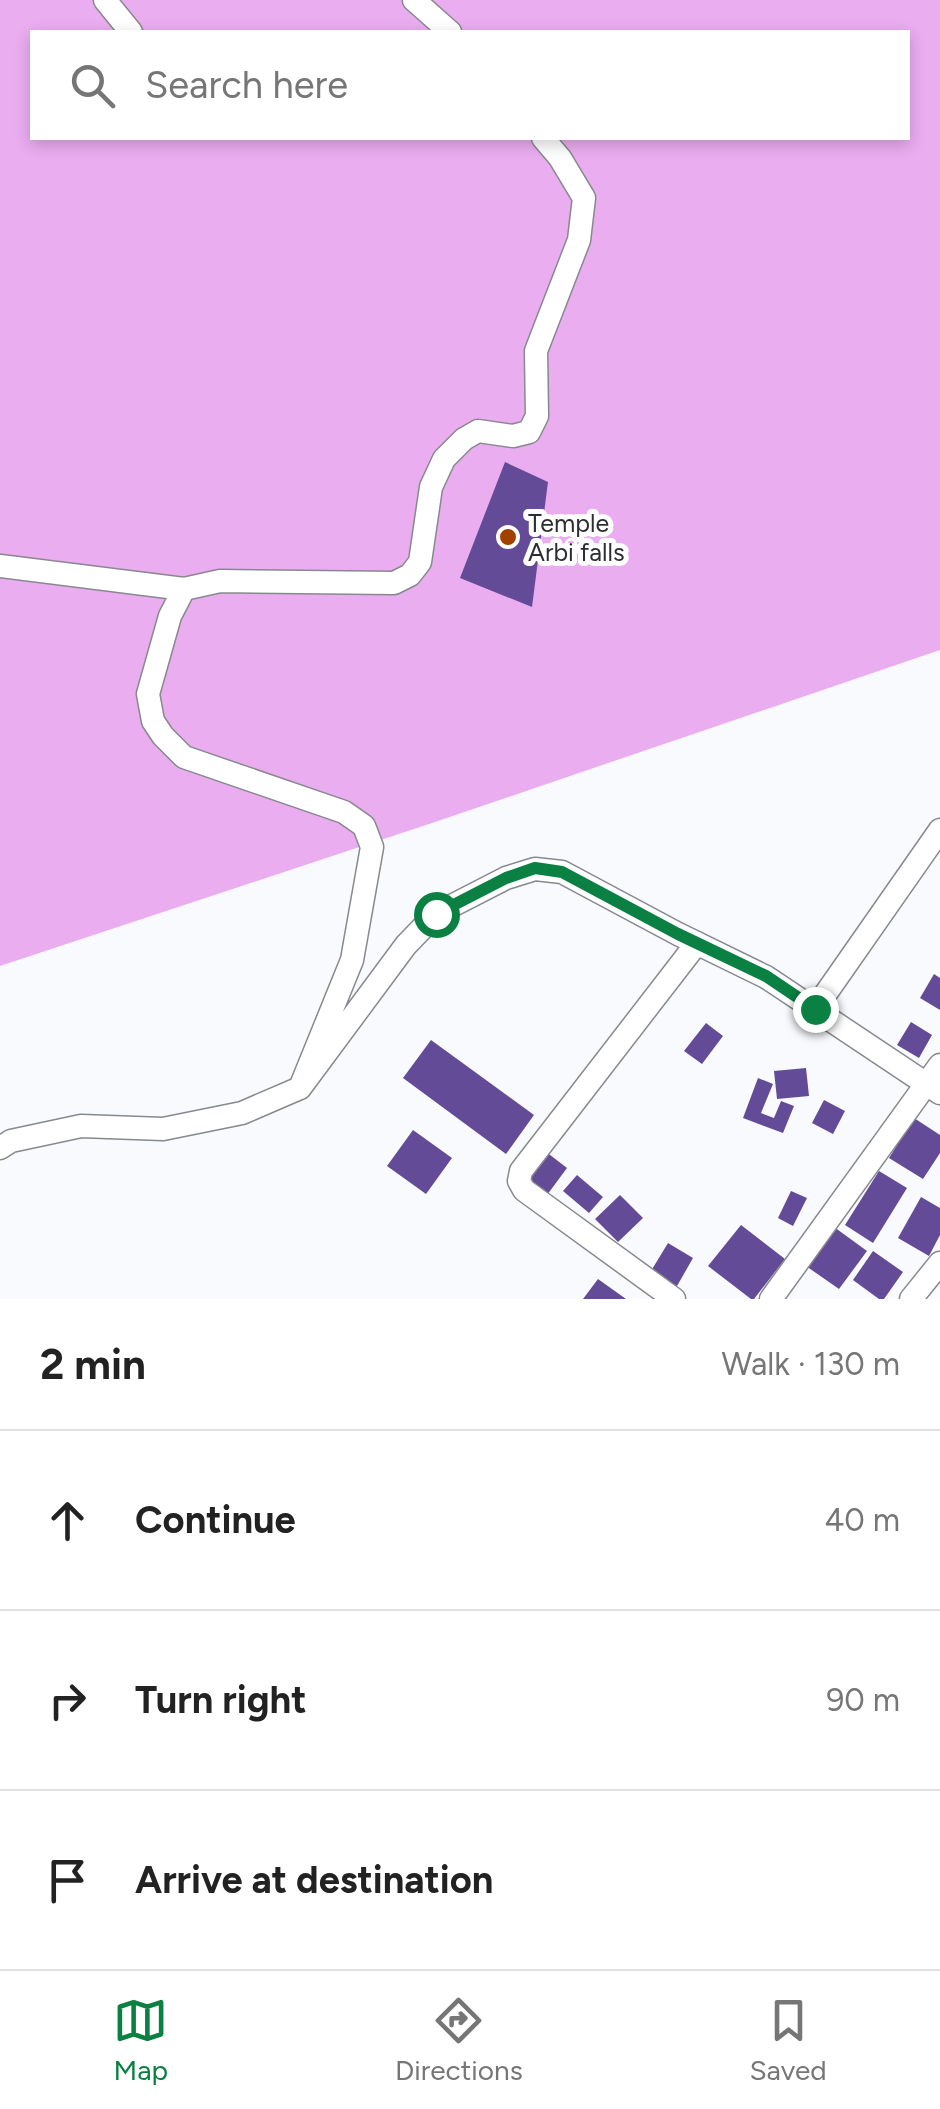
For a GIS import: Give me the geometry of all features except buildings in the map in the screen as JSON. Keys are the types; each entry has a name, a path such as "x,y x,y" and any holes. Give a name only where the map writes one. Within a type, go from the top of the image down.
{"street":[{"path":"105,0 130,30"},
{"path":"414,0 448,30"},
{"path":"0,566 184,589 220,581 394,582 410,575 420,562 431,487 444,459 478,430 513,436 529,432 537,416 536,351 578,240 584,198 545,140"},
{"path":"184,589 170,616 148,694 154,722 163,736 184,757 344,812 364,826 372,847 352,960 300,1088"},
{"path":"815,1009 940,830"},
{"path":"0,1148 11,1141 81,1126 163,1129 194,1123 242,1113 300,1088 406,945 436,914 506,878 535,868 562,872 766,976 936,1081 771,1299"},
{"path":"674,1299 524,1190 519,1182 521,1171 697,943"},
{"path":"911,1299 940,1263"}],"shaded area":[{"path":"0,0 940,0 940,650 0,966"}],"place":[{"name":"Temple Arbi falls","path":"508,537"}],"route":[{"path":"436,914 506,878 535,868 562,872 766,976 815,1009"}]}
